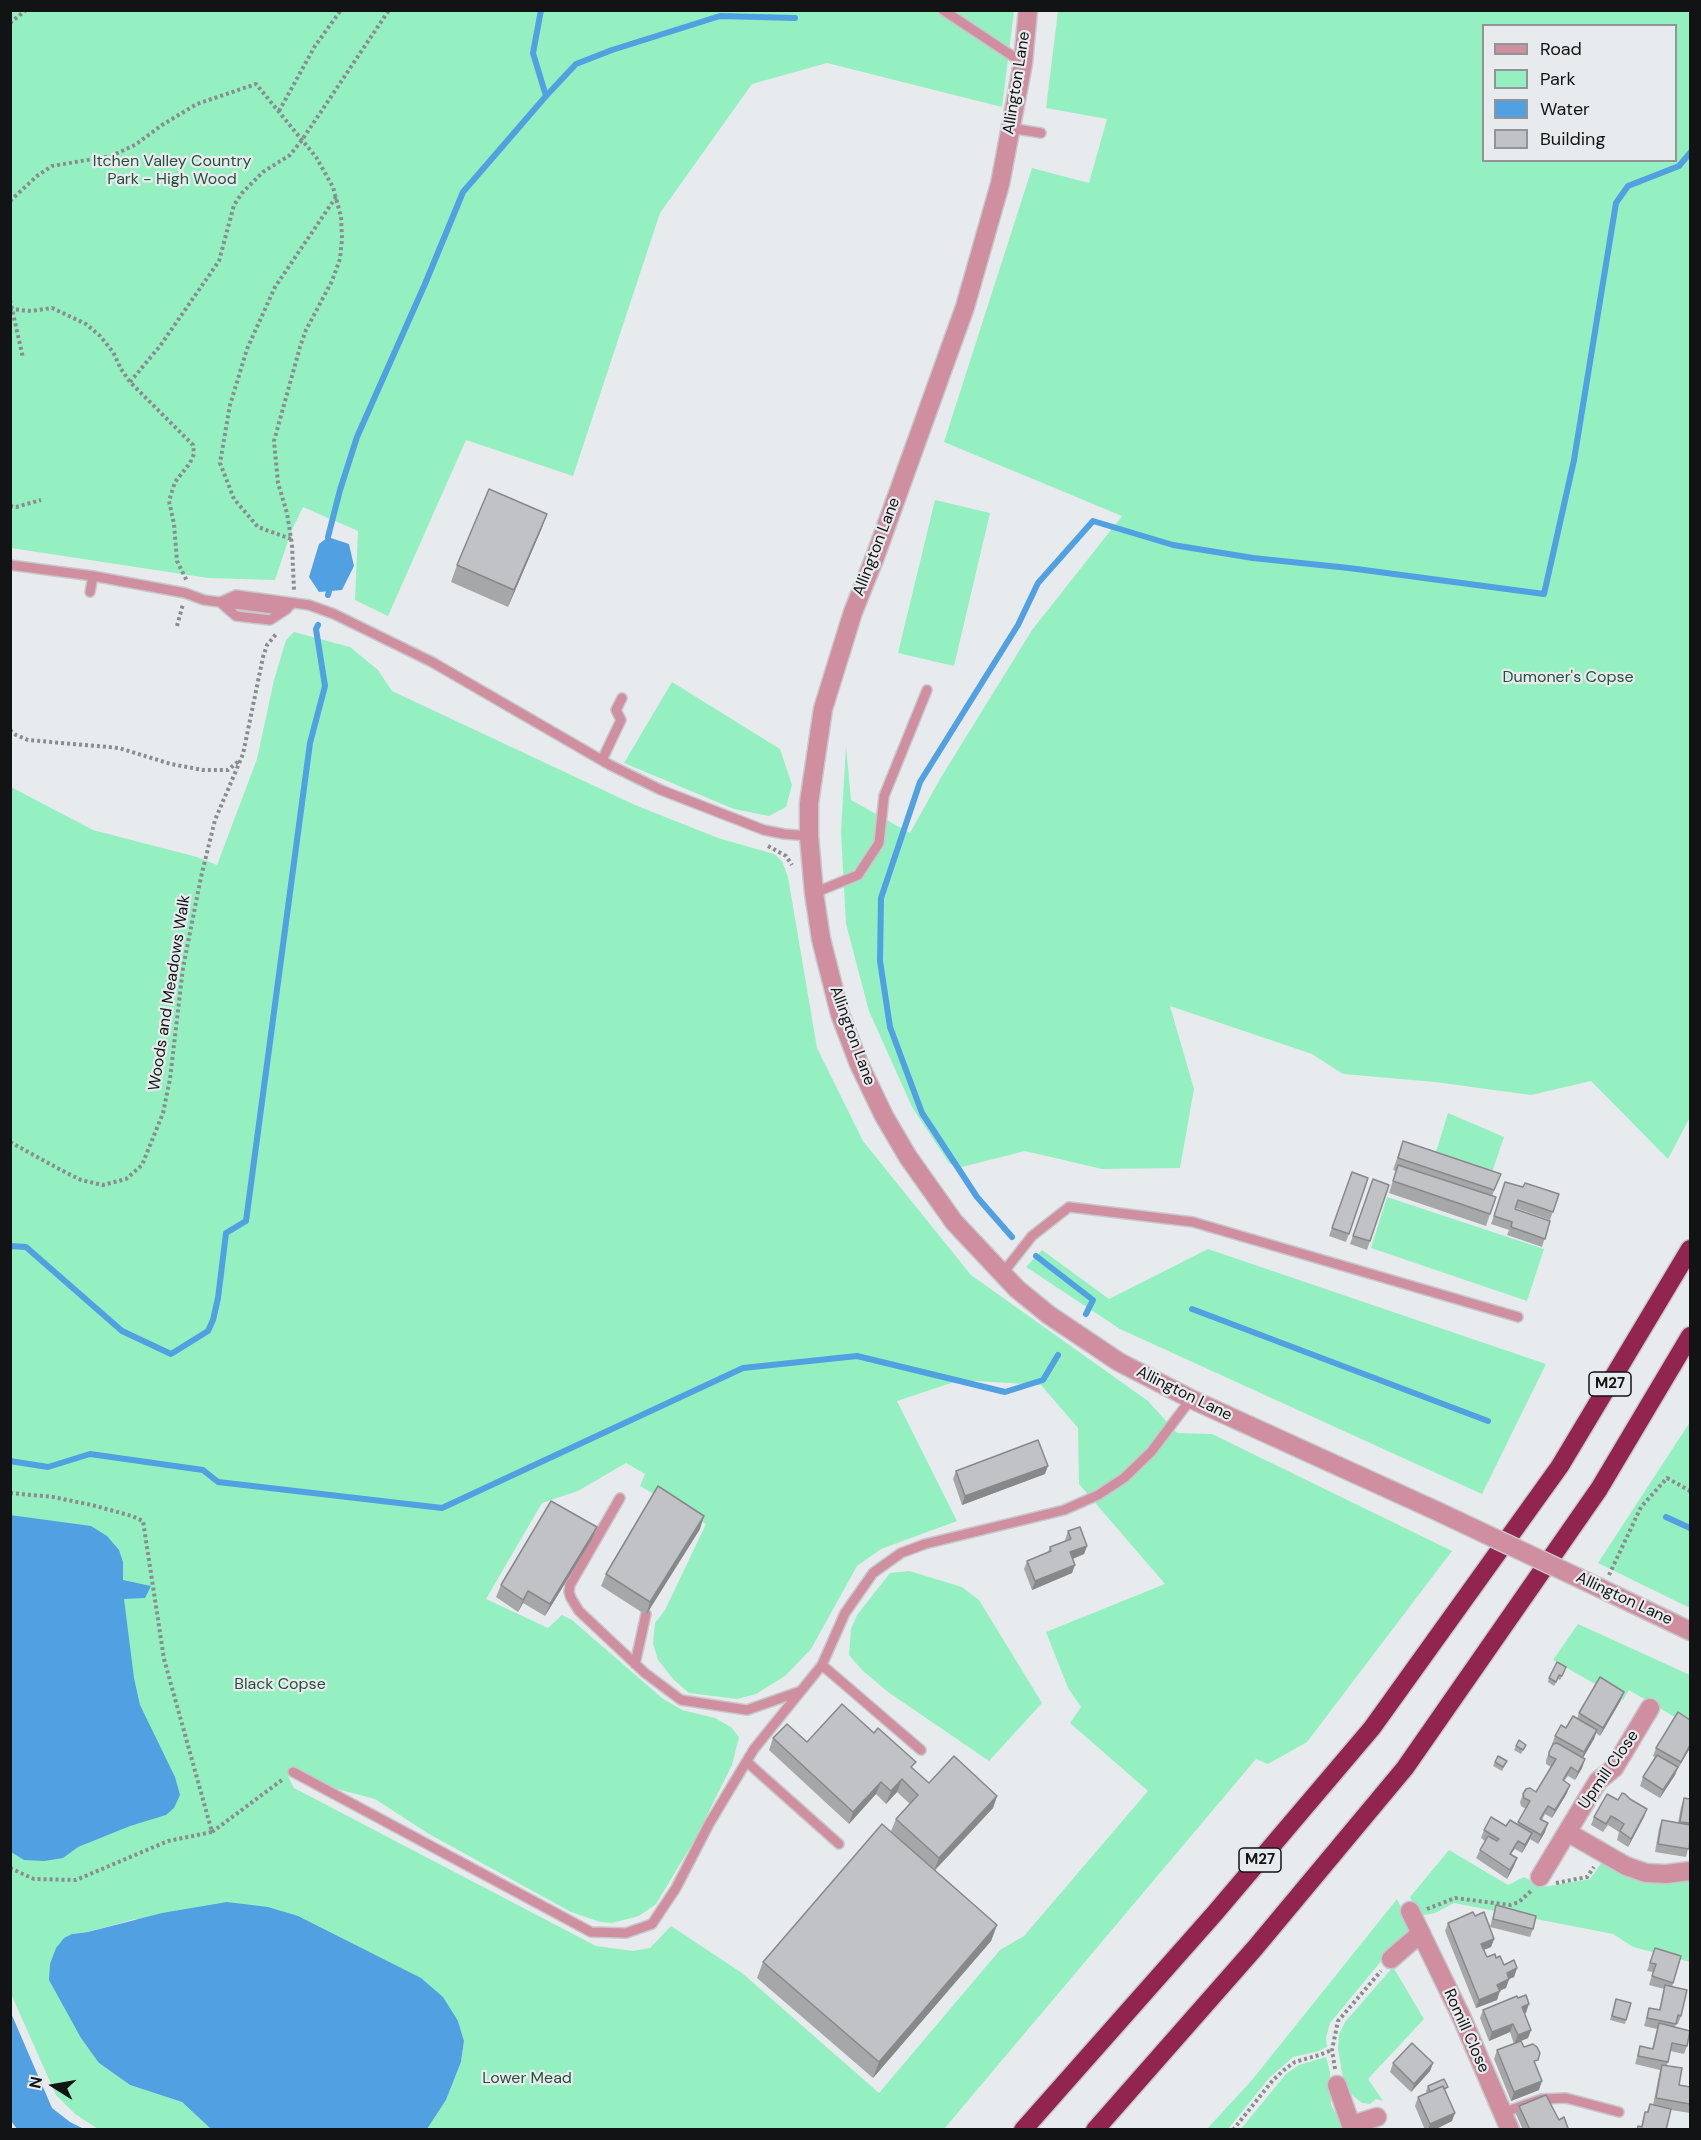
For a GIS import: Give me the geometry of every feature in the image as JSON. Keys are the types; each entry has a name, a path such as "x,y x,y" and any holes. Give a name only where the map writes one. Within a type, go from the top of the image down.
{"highway":[{"name":"M27","path":"1023,2130 1215,1913 1372,1728 1560,1466 1690,1249"},
{"name":"M27","path":"1095,2130 1255,1948 1405,1768 1599,1489 1690,1336"}],"street":[{"name":"Allington Lane","path":"1028,10 1023,63 1000,184 965,307 835,666 823,709 815,757 809,836 814,893 821,939 840,1014 859,1064 884,1116 908,1157 954,1222 1017,1289 1086,1341 1119,1362 1191,1399 1439,1512 1690,1631"},
{"name":"Upmill Close","path":"1539,1879 1598,1780 1614,1768 1650,1708"},
{"path":"1567,1832 1626,1866 1646,1873 1666,1874 1690,1871"},
{"name":"Romill Close","path":"1411,1913 1461,2016 1506,2121"},
{"path":"1391,1959 1421,1933"},
{"path":"1337,2085 1351,2129 1358,2123 1377,2116"}],"lane":[{"path":"943,10 1023,63"},
{"path":"1010,128 1041,133"},
{"path":"10,565 93,576 185,593 204,600 220,602 236,595 296,603 333,614 401,646 602,760 661,790 764,830 809,836"},
{"path":"90,592 93,576"},
{"path":"220,602 236,616 270,620 296,603"},
{"path":"814,893 858,875 879,843 884,796 927,690"},
{"path":"602,760 621,720 616,710 622,698"},
{"path":"1002,1274 1032,1236 1069,1207 1193,1222 1518,1317"},
{"path":"293,1772 591,1932 626,1933 652,1924 676,1888 709,1824 754,1749 822,1665 845,1613 873,1573 901,1553 925,1544 1064,1510 1098,1495 1124,1478 1151,1452 1191,1399"},
{"path":"620,1498 570,1585 569,1592 579,1611 635,1664 681,1700 747,1710 803,1691"},
{"path":"635,1664 646,1614"},
{"path":"822,1665 921,1750"},
{"path":"747,1762 838,1844"},
{"path":"1506,2121 1542,2099 1566,2098 1619,2112"}],"path":[{"path":"10,23 26,10"},
{"path":"279,111 315,46 341,10"},
{"path":"130,382 160,346 219,261 234,205 242,193 263,172 290,155 389,10"},
{"path":"10,201 37,176 52,166 111,156 135,146 179,114 215,96 256,84 316,157 333,187 342,239 340,259 332,281 303,338 274,441 278,483 287,513 291,539 296,603"},
{"path":"291,539 258,527 234,499 220,462 230,405 247,349 275,288 336,197"},
{"path":"10,300 23,358"},
{"path":"11,309 32,311 52,308 86,324 100,336 130,382 193,445 194,454 175,482 169,501 174,524 177,561 187,579 177,626"},
{"path":"10,506 16,507 41,500"},
{"name":"Woods and Meadows Walk","path":"10,1142 61,1170 103,1185 126,1179 142,1165 163,1113 170,1079 183,968 215,820 241,759 267,645 279,631"},
{"path":"10,730 28,740 119,748 171,764 203,770 228,770 241,759"},
{"path":"765,845 786,856 794,872"},
{"path":"1619,1553 1641,1507 1667,1478 1690,1491"},
{"path":"10,1493 53,1497 92,1505 143,1521 164,1659 212,1832"},
{"path":"10,1868 34,1880 76,1880 168,1841 212,1832 293,1772"},
{"path":"1411,1913 1455,1898 1480,1903 1510,1905 1528,1896 1539,1879 1545,1885 1587,1877 1598,1860"},
{"path":"1337,2085 1332,2050 1338,2021 1391,1959"},
{"path":"1233,2130 1273,2080 1284,2070 1295,2062 1332,2050"}],"green space":[{"name":"Itchen Valley Country Park - High Wood","path":"10,11 1014,11 1002,107 827,63 752,84 660,213 573,476 466,440 388,616 355,600 358,531 303,507 291,532 275,580 208,578 11,548"},
{"name":"Dumoner's Copse","path":"1058,11 1690,11 1690,1117 1668,1159 1591,1081 1531,1095 1435,1082 1343,1074 1312,1054 1170,1006 1194,1089 1180,1168 1102,1169 1025,1151 958,1168 949,1163 912,1107 869,1011 846,924 841,832 846,746 851,800 910,833 940,779 1032,630 1122,516 944,442 1032,168 1089,183 1107,119 1046,108"},
{"path":"935,500 990,513 954,666 898,653"},
{"path":"294,632 350,647 378,670 392,691 635,805 718,838 774,854 782,861 788,877 817,1048 863,1141 971,1275 1148,1401 1177,1433 1212,1434 1452,1551 1307,1742 1268,1764 1256,1759 944,2129 427,2129 446,2100 461,2062 464,2041 458,2021 135,1919 72,1934 99,2063 130,2085 182,2102 211,2129 98,2129 75,2114 56,2095 11,1994 11,787 93,830 197,857 217,865 257,759 274,680 286,640","holes":["960,1380 1041,1385 1078,1428 1079,1484 1165,1584 1046,1632 1068,1688 1081,1707 1070,1723 1148,1791 1024,1936 1000,1950 879,2093 742,1973 671,1926 650,1948 633,1951 596,1946 294,1788 288,1776 375,1799 429,1834 571,1912 600,1922 612,1923 639,1916 656,1904 695,1839 732,1765 739,1737 731,1727 715,1718 682,1710 662,1698 572,1620 562,1615 548,1628 486,1599 542,1503 578,1491 626,1463 645,1474 640,1486 706,1524 665,1610 655,1623 653,1644 658,1660 674,1680 689,1693 737,1699 756,1694 785,1676 811,1649 857,1566 881,1549 957,1521 897,1401"]},
{"path":"672,682 780,749 792,785 786,807 769,816 734,809 624,763"},
{"path":"1448,1113 1504,1137 1488,1184 1432,1165"},
{"path":"1387,1197 1544,1249 1527,1301 1371,1248"},
{"path":"1208,1249 1546,1364 1482,1494 1120,1329 1026,1267 1042,1250 1109,1299"},
{"path":"1690,1422 1690,1608 1598,1563"},
{"path":"909,1571 962,1587 979,1600 1042,1703 989,1761 888,1692 862,1670 849,1655 851,1629 857,1615 890,1573"},
{"path":"1578,1624 1690,1675 1690,1726 1629,1690 1623,1700 1553,1660"},
{"path":"1449,1850 1508,1885 1524,1877 1543,1887 1590,1879 1602,1862 1690,1879 1690,1962 1633,1947 1613,1934 1454,1903 1435,1913 1424,1915 1417,1912 1410,1897"},
{"path":"1397,1899 1411,1928 1410,1934 1382,1960 1330,2023 1326,2038 1327,2047 1293,2057 1270,2077 1228,2129 1206,2130 1252,2080"},
{"path":"1393,1967 1424,2019 1368,2079 1383,2101 1376,2099 1370,2104 1362,2103 1344,2084 1338,2049 1339,2034 1345,2022"},
{"path":"1326,2057 1330,2072 1331,2105 1343,2126 1341,2129 1240,2130 1286,2074 1299,2065"}],"water":[{"path":"328,537 349,544 354,566 342,590 319,592 309,577 319,544"},
{"path":"10,1515 91,1526 107,1536 119,1550 123,1562 123,1580 151,1586 145,1598 124,1599 134,1678 140,1705 175,1777 180,1795 174,1808 166,1815 130,1826 78,1847 63,1858 44,1861 24,1860 11,1852"},
{"path":"227,1902 268,1907 298,1916 421,1978 443,1997 458,2021 464,2041 461,2062 446,2100 427,2129 211,2129 182,2102 130,2085 99,2063 81,2038 49,1980 50,1964 56,1948 64,1938 72,1934 162,1913"},
{"path":"11,2013 52,2108 70,2122 84,2129 17,2129 11,2121"}],"building":[{"path":"489,489 547,514 514,590 457,565"},
{"path":"1403,1141 1501,1174 1494,1190 1398,1158"},
{"path":"1398,1165 1496,1197 1490,1214 1393,1181"},
{"path":"1352,1172 1368,1178 1349,1234 1332,1228"},
{"path":"1373,1179 1389,1185 1370,1241 1353,1236"},
{"path":"1505,1182 1523,1187 1525,1183 1559,1194 1553,1212 1518,1200 1515,1209 1550,1221 1545,1239 1511,1227 1512,1222 1494,1216"},
{"path":"1038,1440 1048,1466 965,1496 956,1471"},
{"path":"658,1486 704,1516 650,1602 606,1574"},
{"path":"551,1501 597,1527 550,1604 528,1591 523,1600 501,1585"},
{"path":"1080,1527 1087,1546 1070,1552 1075,1565 1035,1581 1027,1561 1051,1551 1050,1547 1071,1539 1068,1531"},
{"path":"1557,1662 1566,1667 1556,1682 1549,1678"},
{"path":"1600,1677 1624,1692 1603,1728 1579,1713"},
{"path":"842,1704 874,1733 878,1728 916,1762 911,1767 929,1783 954,1756 997,1796 939,1858 896,1819 918,1795 902,1779 891,1791 881,1782 853,1812 773,1738 787,1724 807,1742"},
{"path":"1678,1712 1690,1720 1690,1745 1681,1762 1656,1748"},
{"path":"1573,1716 1597,1730 1584,1752 1555,1736 1561,1725 1566,1728"},
{"path":"1519,1740 1526,1745 1523,1750 1516,1746"},
{"path":"1557,1743 1585,1759 1578,1772 1571,1767 1563,1780 1570,1785 1555,1810 1548,1806 1540,1819 1548,1823 1541,1835 1518,1822 1530,1801 1524,1798 1523,1794 1526,1789 1530,1788 1536,1792 1556,1759 1549,1756 1549,1752 1553,1744"},
{"path":"1657,1755 1678,1767 1663,1790 1643,1777"},
{"path":"1498,1756 1507,1761 1503,1767 1495,1762"},
{"path":"1622,1793 1647,1809 1631,1839 1620,1831 1624,1824 1618,1820 1611,1816 1606,1824 1594,1817 1607,1794 1618,1800"},
{"path":"1684,1798 1690,1799 1690,1823 1680,1822"},
{"path":"1491,1817 1506,1826 1510,1820 1532,1833 1525,1845 1518,1841 1510,1854 1517,1858 1510,1870 1480,1850 1488,1836 1497,1841 1499,1839 1484,1830"},
{"path":"1662,1820 1690,1825 1689,1849 1658,1844"},
{"path":"882,1824 997,1925 879,2062 763,1962"},
{"path":"1496,1905 1536,1916 1533,1929 1493,1919"},
{"path":"1473,1912 1475,1916 1484,1912 1494,1939 1481,1944 1487,1957 1495,1954 1496,1958 1500,1956 1504,1965 1514,1960 1517,1968 1507,1973 1509,1979 1497,1985 1500,1991 1479,2000 1448,1923"},
{"path":"1655,1948 1681,1956 1673,1983 1652,1976 1656,1964 1650,1963"},
{"path":"1665,1985 1687,1990 1681,2016 1678,2015 1676,2024 1647,2018 1649,2008 1660,2010"},
{"path":"1526,1995 1529,2004 1522,2007 1531,2030 1518,2035 1513,2024 1492,2032 1483,2010 1517,1996 1518,1998"},
{"path":"1616,1999 1631,2003 1626,2020 1612,2016"},
{"path":"1659,2023 1690,2031 1687,2046 1672,2043 1668,2062 1638,2056 1640,2046 1653,2049"},
{"path":"1521,2041 1524,2047 1533,2044 1537,2047 1540,2053 1538,2060 1534,2061 1542,2081 1514,2092 1497,2050"},
{"path":"1412,2043 1433,2063 1414,2084 1393,2063"},
{"path":"1662,2065 1682,2068 1679,2085 1690,2087 1690,2104 1656,2098"},
{"path":"1444,2079 1448,2087 1444,2089 1443,2086 1430,2092 1428,2086"},
{"path":"1443,2086 1455,2113 1430,2124 1418,2097"},
{"path":"1546,2095 1559,2120 1564,2117 1568,2128 1565,2130 1530,2130 1519,2106"},
{"path":"1650,2104 1671,2109 1666,2130 1637,2130 1638,2126 1642,2127 1645,2112 1648,2112"}],"waterway":[{"path":"541,10 533,53 546,96"},
{"path":"328,537 357,437 463,192 546,96 576,64 612,50 720,16 795,18"},
{"path":"1012,1237 977,1197 922,1113 890,1027 880,961 881,898 920,782 1018,625 1038,583 1093,521 1173,545 1253,558 1349,568 1544,594 1574,460 1616,203 1628,186 1679,166 1690,153"},
{"path":"328,595 329,591"},
{"path":"10,1246 26,1247 122,1331 171,1354 208,1331 218,1298 226,1233 246,1221 310,743 325,686 316,629 318,625"},
{"path":"1036,1256 1093,1300 1086,1314"},
{"path":"1192,1309 1488,1421"},
{"path":"10,1461 48,1467 90,1454 203,1470 218,1482 442,1508 743,1368 857,1356 1005,1392 1043,1380 1058,1355"},
{"path":"1666,1517 1690,1528"}],"park label":[{"name":"Black Copse","path":"280,1685"},
{"name":"Lower Mead","path":"527,2079"}]}
